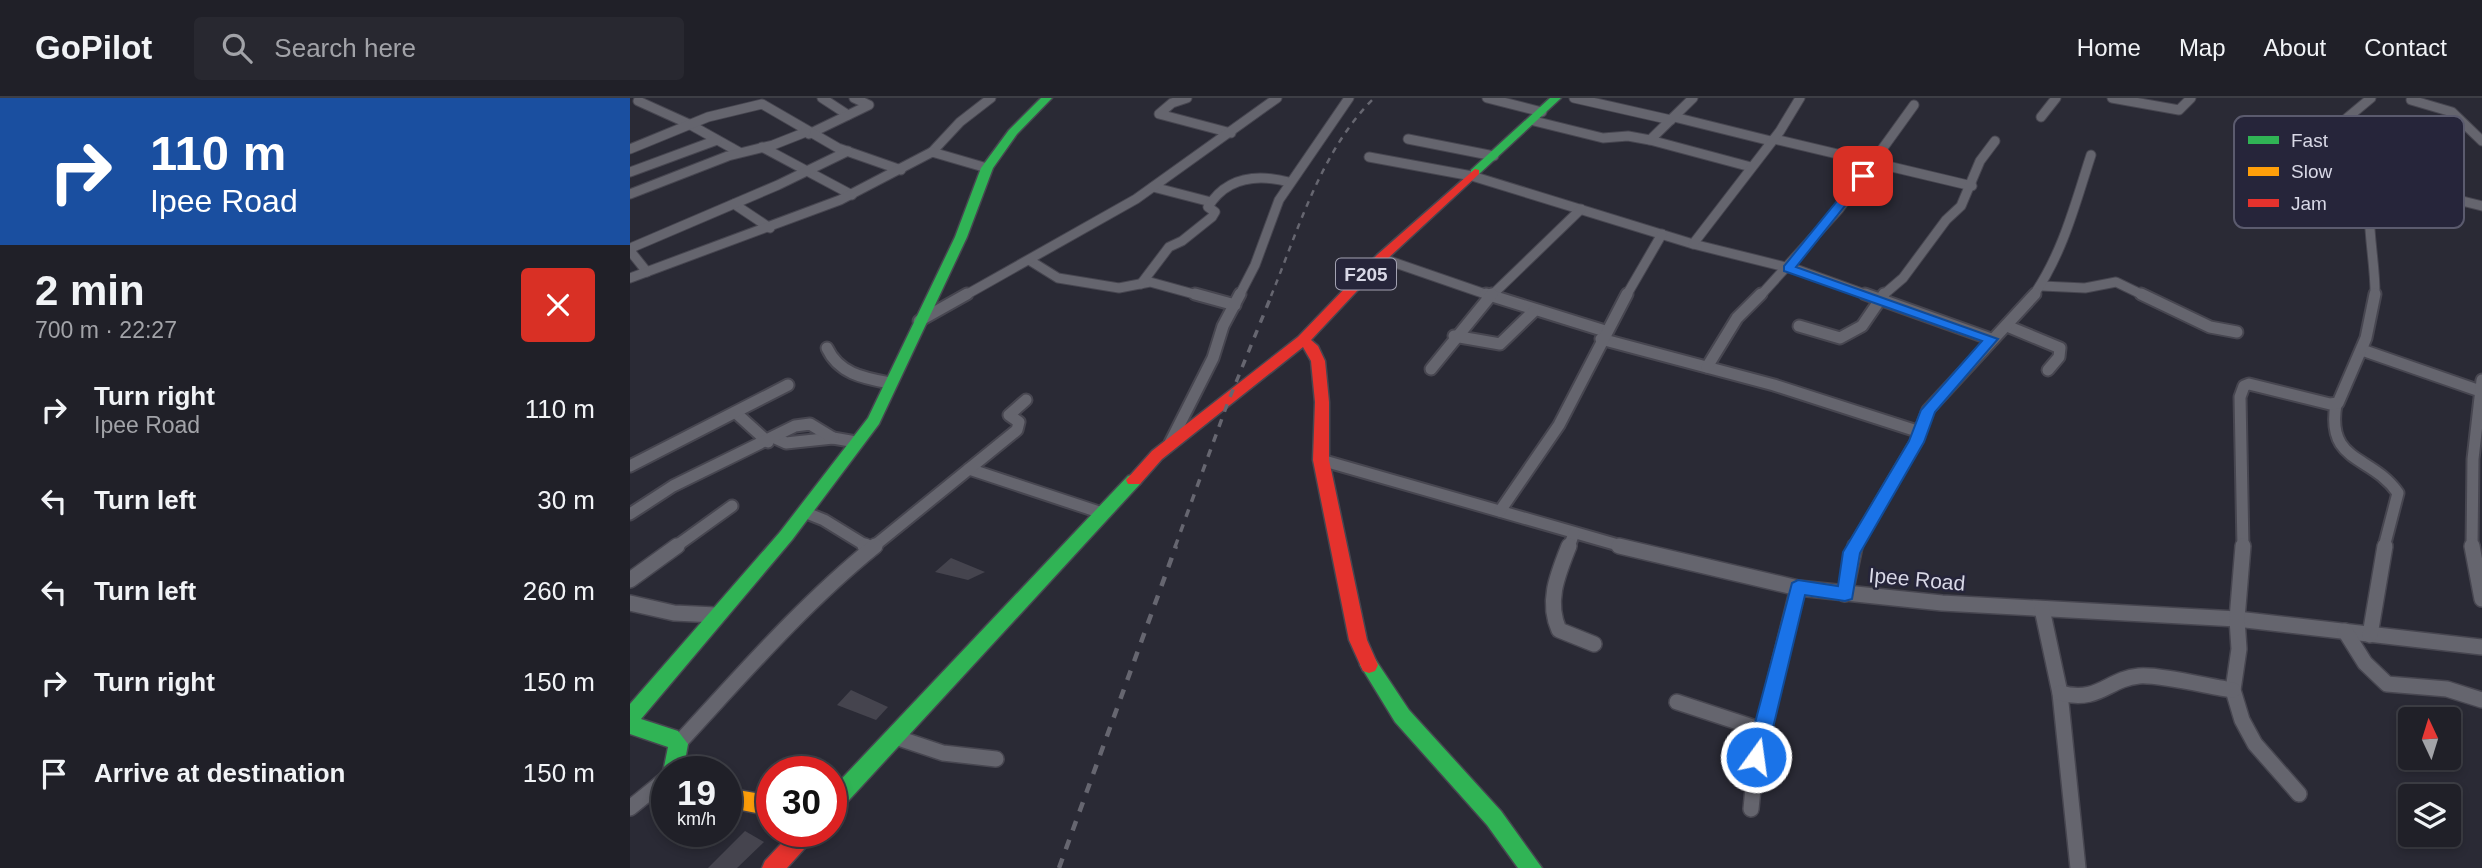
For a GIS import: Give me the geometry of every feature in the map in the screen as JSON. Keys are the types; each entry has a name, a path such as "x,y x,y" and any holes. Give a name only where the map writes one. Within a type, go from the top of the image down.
{"street":[{"path":"634,102 656,98"},
{"path":"631,148 689,124 777,98"},
{"path":"822,98 848,115"},
{"path":"630,194 739,152 808,133 869,104 854,98"},
{"path":"630,278 770,228 852,195 932,152 960,122 991,98"},
{"path":"630,718 804,512 874,420 961,237 987,168 1013,132 1047,98"},
{"path":"1187,98 1172,103 1159,114 1231,133"},
{"path":"919,321 1153,187 1277,98"},
{"path":"1170,444 1213,358 1223,326 1261,253 1273,214 1289,182 1349,98"},
{"path":"1487,98 1602,138 1629,136 1650,140 1751,167"},
{"name":"F205","path":"847,788 1102,513 1170,444 1228,402 1303,340 1381,258 1556,98"},
{"path":"1574,98 1972,186"},
{"path":"1650,140 1693,98"},
{"path":"1693,244 1773,140 1800,98"},
{"path":"2041,117 2056,98"},
{"path":"2112,98 2179,110 2191,98"},
{"path":"2349,116 2371,98"},
{"path":"2412,100 2452,112 2456,116"},
{"path":"634,102 689,124 739,152"},
{"path":"762,104 808,133 901,170"},
{"path":"1707,367 1737,318 1788,268 1839,209 1914,105"},
{"path":"2464,124 2482,141"},
{"path":"1408,139 1494,156"},
{"path":"630,172 717,140"},
{"path":"1799,326 1840,338 1862,326 1879,298 1903,278 1946,220 1961,206 1972,186 1980,161 1994,141"},
{"path":"762,147 852,195"},
{"path":"647,272 632,254 633,247 848,151"},
{"path":"932,152 987,168"},
{"path":"1845,594 1847,572 1857,540 1920,432 1928,410 2042,286 2063,242 2091,155"},
{"path":"1369,157 1472,176 1693,244 1788,268 1991,339"},
{"path":"1142,284 1170,247 1182,242 1212,217 1215,212 1208,207 1211,202 1241,178 1265,176 1289,182"},
{"path":"1153,187 1211,202"},
{"path":"2464,202 2482,206"},
{"path":"734,204 770,228"},
{"path":"1432,369 1454,336 1490,295 1581,209"},
{"path":"2370,635 2378,573 2398,493 2388,480 2360,463 2340,440 2333,426 2336,404 2353,374 2362,350 2375,298 2376,272 2371,228"},
{"path":"1500,511 1559,425 1603,335 1662,234"},
{"path":"1381,258 1603,335 1920,432"},
{"path":"1029,260 1058,278 1079,279 1119,288 1150,282 1235,305"},
{"path":"2042,286 2085,288 2116,282 2210,327 2237,332"},
{"path":"1454,336 1500,344 1534,311"},
{"path":"2007,326 2060,348 2059,357 2049,370"},
{"path":"1303,340 1313,349 1318,361 1322,402 1321,460 1358,640 1374,676 1402,716 1494,818 1531,868"},
{"path":"827,348 831,360 853,375 890,383"},
{"path":"2362,350 2481,386 2475,573 2482,600"},
{"path":"630,466 789,385"},
{"path":"2300,794 2255,744 2242,720 2233,690 2239,649 2237,619 2243,566 2239,414 2244,386 2254,385 2336,404"},
{"path":"676,756 678,744 769,646 869,548 1017,429 1019,422 1009,415 1026,400"},
{"path":"736,413 771,440 786,443 833,438 856,442"},
{"path":"630,514 682,482 795,426 810,424 833,438"},
{"name":"Ipee Road","path":"1321,460 1574,533 1798,587 1845,594 2042,609 2237,619 2482,647"},
{"path":"969,468 1102,513"},
{"path":"630,580 732,506"},
{"path":"804,512 824,520 869,548"},
{"path":"1574,533 1554,593 1550,614 1559,630 1594,644"},
{"path":"1751,809 1762,730 1798,587"},
{"path":"630,603 674,613 716,615"},
{"path":"2042,609 2060,693 2078,868"},
{"path":"2345,631 2365,663 2386,684 2447,689 2482,700"},
{"path":"2060,693 2076,697 2092,695 2139,676 2233,690"},
{"path":"1677,702 1762,730"},
{"path":"630,725 671,737 678,744"},
{"path":"895,737 943,753 996,759"},
{"path":"630,808 651,791"},
{"path":"774,868 793,847"}],"building":[{"path":"951,558 985,572 968,580 935,572"},
{"path":"851,690 888,707 876,720 837,705"},
{"path":"745,831 756,837 756,847 759,847 737,868 708,868 729,847 742,847 742,834"}],"railway":[{"path":"1271,296 1302,217 1326,166 1339,142 1374,98"},
{"path":"1175,547 1228,402 1272,294"},
{"path":"1059,868 1176,546"}],"traffic: fast":[{"path":"630,718 786,536 874,420 961,237 987,168 1013,132 1047,98"},
{"path":"1475,172 1556,98"},
{"path":"847,788 1134,480"},
{"path":"1369,665 1402,716 1494,818 1531,868"},
{"path":"630,725 671,737 678,744 676,756"}],"traffic: slow":[{"path":"742,800 756,803"}],"traffic: jam":[{"path":"1134,480 1157,455 1303,340 1381,258 1475,172"},
{"path":"1303,340 1313,349 1318,361 1322,402 1321,460 1358,640 1369,665"},
{"path":"773,868 792,847"}],"route":[{"path":"1756,757 1798,587 1845,594 1851,552 1916,442 1928,410 1991,339 1788,268 1827,219 1839,209 1863,176"}]}
